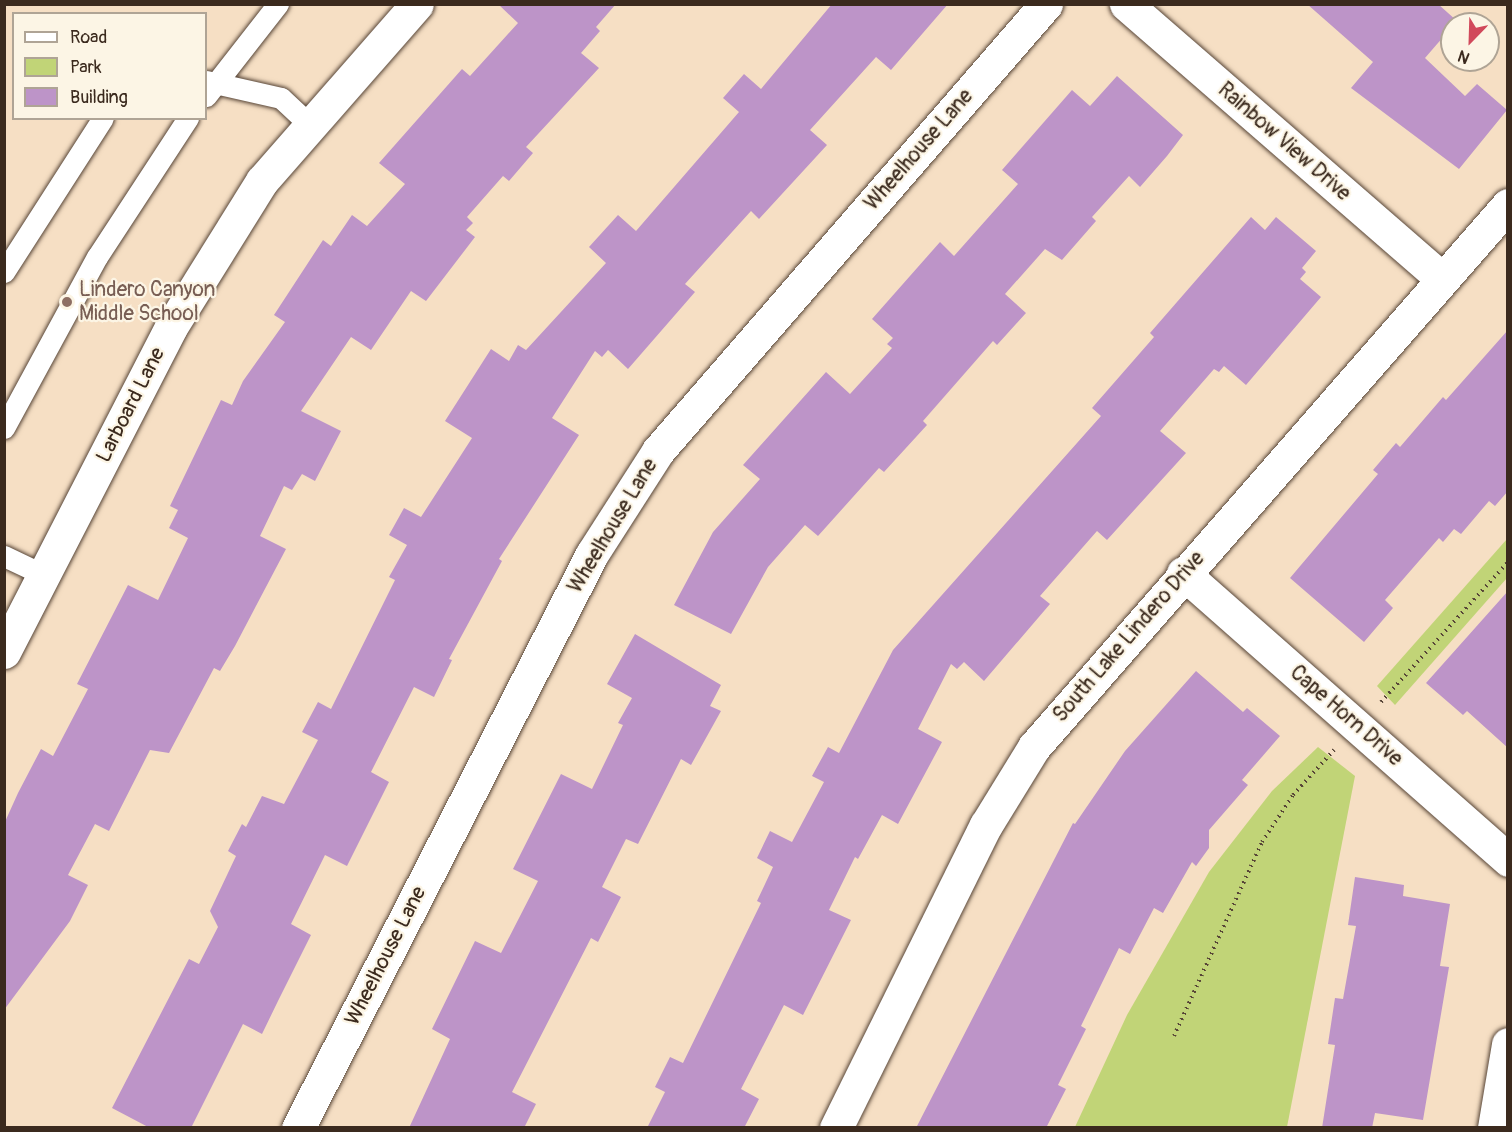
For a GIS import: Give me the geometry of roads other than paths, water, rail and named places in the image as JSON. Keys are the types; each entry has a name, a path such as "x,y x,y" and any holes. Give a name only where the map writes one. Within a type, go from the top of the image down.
{"street":[{"name":"Larboard Lane","path":"4,652 171,327 262,182 417,4"},
{"name":"Wheelhouse Lane","path":"298,1128 592,554 658,451 1046,4"},
{"name":"Rainbow View Drive","path":"1126,4 1442,279"},
{"name":"South Lake Lindero Drive","path":"836,1128 986,825 1034,747 1183,573 1508,205"},
{"name":"Cape Horn Drive","path":"1183,573 1508,861"},
{"path":"1494,1128 1508,1044"}],"lane":[{"path":"209,86 278,4"},
{"path":"209,86 281,98 311,126"},
{"path":"4,272 102,120"},
{"path":"4,428 97,257 187,120"},
{"path":"4,556 44,575"}],"place":[{"name":"Lindero Canyon Middle School","path":"67,302"}]}
